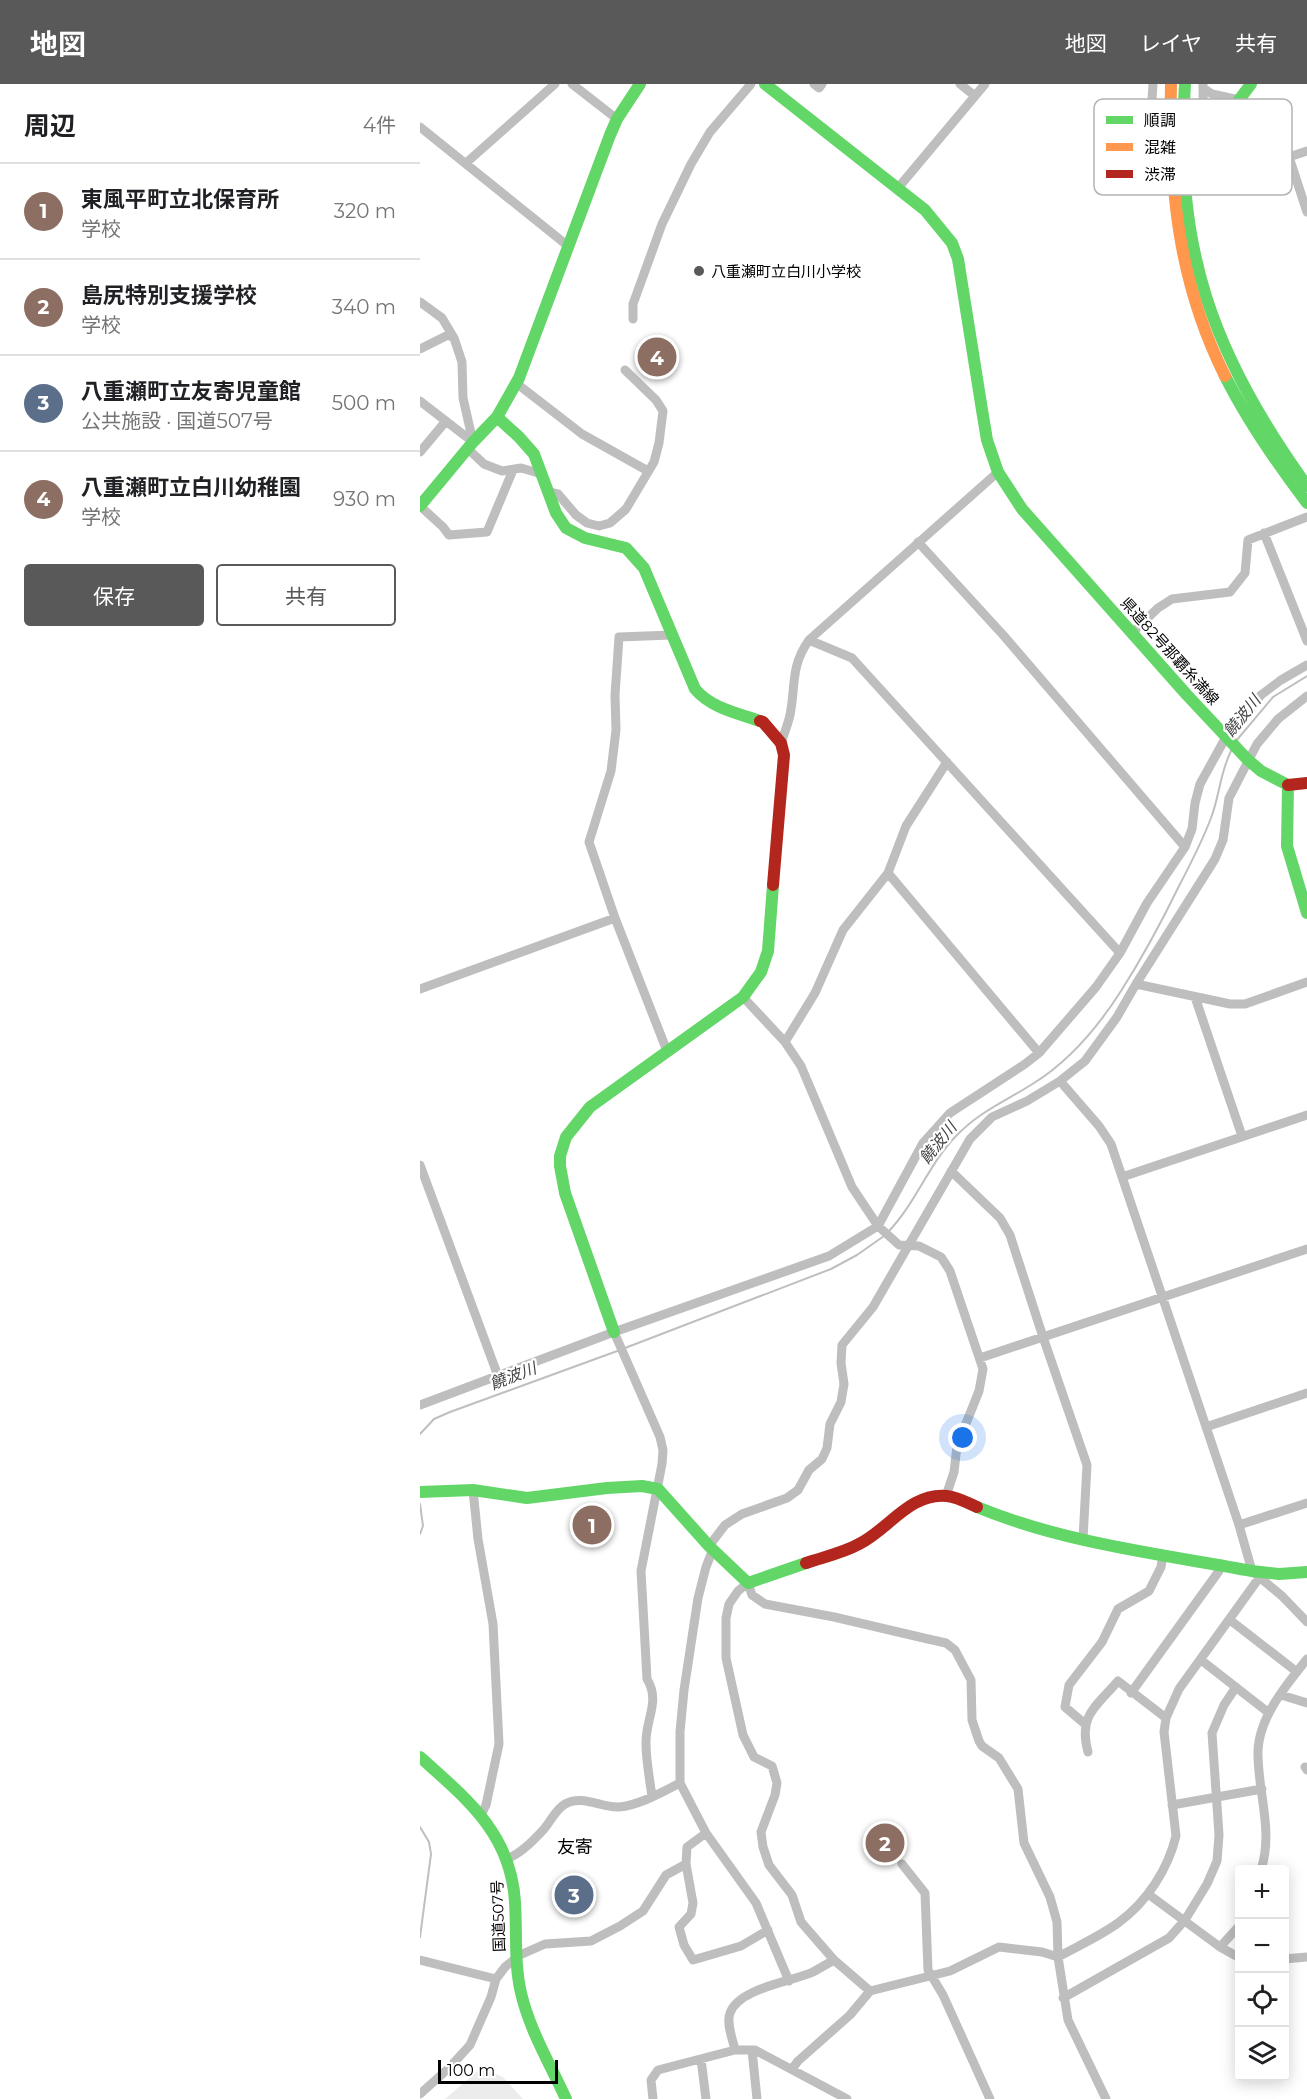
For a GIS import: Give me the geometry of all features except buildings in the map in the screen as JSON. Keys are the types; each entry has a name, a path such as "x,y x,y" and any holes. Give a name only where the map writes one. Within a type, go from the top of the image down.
{"main road":[{"path":"420,506 470,445 497,417 516,383 617,119 640,84"},
{"path":"1171,84 1171,99"},
{"path":"1184,99 1185,84"},
{"path":"1240,99 1251,84"},
{"name":"県道82号那覇糸満線","path":"774,87 925,210 940,226 952,243 958,259 987,440 998,472 1022,509 1229,739 1261,771 1288,785"},
{"path":"1174,195 1190,261 1237,380 1261,421 1307,486"},
{"path":"1184,195 1190,261 1198,314 1213,355 1230,391 1271,458 1307,503"},
{"path":"497,417 526,443 537,458 565,527 577,537 623,547 636,556 644,568 691,680 703,699 763,722 781,743 785,763 768,951 761,972 743,997 590,1107 574,1124 563,1141 559,1156 560,1174 565,1193 616,1334"},
{"path":"1307,783 1288,785 1287,846 1307,913"},
{"path":"424,1492 473,1490 527,1498 607,1488 642,1486 658,1489 711,1547 748,1583 858,1545 877,1533 905,1508 927,1499 946,1496 1013,1522 1083,1539 1256,1575 1307,1572"},
{"name":"国道507号","path":"420,1757 481,1815 496,1835 508,1858 514,1888 515,1959 522,1996 537,2036 566,2099"}],"street":[{"path":"466,163 555,84"},
{"path":"572,84 617,119"},
{"path":"633,319 633,304 662,224 691,164 710,132 750,84"},
{"path":"814,84 819,88 822,84"},
{"path":"960,84 975,96"},
{"path":"898,188 985,84"},
{"path":"1152,99 1153,84"},
{"path":"1203,86 1212,94 1234,99"},
{"path":"420,127 568,246"},
{"path":"1292,156 1307,151"},
{"path":"1292,164 1305,197 1307,212"},
{"path":"420,302 441,318 454,338 462,362 463,398 470,445"},
{"path":"420,349 448,335 454,338"},
{"path":"549,492 558,494 576,515 587,523 599,526 610,523 626,509 654,462 663,411 656,400 625,370"},
{"path":"516,383 582,434 648,471"},
{"path":"420,401 446,421 470,445 484,464 502,471 521,468 543,474"},
{"path":"420,452 446,421"},
{"path":"420,506 449,535 487,531 513,470"},
{"path":"781,743 790,714 795,666 809,640 998,472"},
{"path":"1133,633 1158,608 1172,599 1230,592 1245,573 1248,540 1307,517"},
{"path":"1264,533 1307,641"},
{"path":"918,542 1004,636 1185,847"},
{"path":"667,1052 615,918 589,842 611,771 616,730 615,695 619,637 672,635"},
{"path":"809,640 852,658 1120,953"},
{"path":"420,1405 829,1256 880,1228 923,1143 950,1113 1025,1065 1039,1053 1096,987 1120,953 1147,903 1185,847 1192,828 1200,784 1229,739 1261,695 1307,665"},
{"path":"789,1981 756,1903 706,1833 680,1783 680,1732 684,1690 698,1598 711,1547 725,1525 742,1514 787,1498 798,1490 809,1470 822,1459 827,1448 830,1424 841,1402 844,1384 841,1363 842,1345 873,1307 904,1245 970,1139 992,1117 1027,1101 1060,1081 1085,1061 1117,1017 1215,859 1223,840 1229,798 1246,757 1278,719 1307,696"},
{"path":"785,1042 815,993 847,924 888,873 906,826 947,762"},
{"path":"888,873 1039,1053"},
{"path":"420,989 615,918"},
{"path":"1136,984 1230,1004 1245,1004 1307,982"},
{"path":"1195,996 1242,1136"},
{"path":"743,997 785,1042 801,1066 852,1187 880,1228 904,1245 919,1246 940,1257 950,1271 983,1369 982,1380 957,1446 954,1472 946,1496"},
{"path":"1060,1081 1099,1126 1111,1144 1256,1575 1282,1596 1307,1622"},
{"path":"1122,1177 1307,1115"},
{"path":"420,1165 498,1376"},
{"path":"951,1171 1000,1218 1006,1227 1087,1465 1083,1539"},
{"path":"980,1358 1307,1249"},
{"path":"616,1334 660,1437 663,1450 658,1489 641,1571 647,1679 654,1696 645,1744 652,1797"},
{"path":"1206,1427 1307,1393"},
{"path":"473,1490 478,1539 493,1624 499,1744 489,1794 481,1815"},
{"path":"1239,1526 1307,1503"},
{"path":"1085,1724 1065,1707 1069,1685 1101,1642 1118,1609 1149,1591 1161,1567 1163,1555"},
{"path":"1131,1693 1220,1571 1221,1566"},
{"path":"792,2069 850,2015 870,1991 950,1971 999,1947 1041,1952 1058,1957 1118,1923 1136,1908 1165,1867 1176,1836 1164,1732 1166,1718 1179,1689 1230,1620 1256,1575"},
{"path":"870,1991 834,1960 801,1922 792,1895 770,1865 763,1847 761,1832 775,1795 777,1783 772,1766 754,1758 743,1735 726,1658 726,1618 729,1604 738,1591 748,1583 752,1595 765,1604 834,1617 946,1643 955,1650 971,1680 972,1720 979,1741 982,1746 999,1758 1018,1789 1024,1843 1050,1897 1057,1922 1058,1957 1068,2020 1106,2099"},
{"path":"1230,1620 1297,1672"},
{"path":"1262,1865 1266,1830 1258,1750 1269,1713 1307,1659"},
{"path":"1201,1660 1269,1713"},
{"path":"1088,1752 1085,1742 1085,1724 1088,1716 1118,1681 1166,1718"},
{"path":"1063,1998 1169,1938 1185,1920 1207,1884 1217,1862 1219,1835 1212,1733 1224,1705 1236,1687"},
{"path":"1281,1695 1307,1704"},
{"path":"508,1858 514,1857 536,1837 564,1804 581,1800 620,1807 652,1797 680,1783"},
{"path":"1172,1806 1262,1789"},
{"path":"706,1833 687,1847 686,1864 693,1903 691,1914 679,1927 684,1944 693,1960 741,1946 768,1930"},
{"path":"420,2094 470,2045 491,1997 496,1979 505,1967 515,1959 545,1944 591,1941 620,1926 643,1911 666,1875 686,1864"},
{"path":"902,1864 926,1893 928,1970 943,1995 990,2099"},
{"path":"1148,1894 1235,1956"},
{"path":"1220,1947 1235,1930"},
{"path":"1289,1959 1307,1957"},
{"path":"735,2050 730,2028 730,2013 740,2000 754,1992 813,1972 834,1960"},
{"path":"424,1961 496,1979"},
{"path":"653,2099 651,2080 658,2070 735,2050 752,2050 847,2099"},
{"path":"752,2050 757,2099"},
{"path":"701,2059 706,2099"}],"shaded area":[{"path":"481,2068 503,2077 523,2099 445,2099"}],"waterway":[{"name":"饒波川","path":"1236,741 1273,697 1307,676"},
{"name":"饒波川","path":"888,1232 898,1221 946,1147 956,1136 984,1113 1034,1083 1060,1064 1083,1042 1112,1004 1151,940 1200,845 1214,809 1225,766 1232,749"},
{"name":"饒波川","path":"625,1348 831,1269 857,1255 884,1236"},
{"name":"饒波川","path":"420,1434 434,1419 450,1412 620,1350"},
{"name":"饒波川","path":"420,1504 423,1526 420,1534"},
{"name":"饒波川","path":"420,1827 429,1842 431,1854 420,1937"}],"traffic: fast":[{"path":"420,506 497,417 519,378 610,135 617,119 640,84"},
{"path":"765,84 925,210 952,243 958,259 982,410"},
{"path":"1184,99 1185,84"},
{"path":"1240,99 1251,84"},
{"path":"1186,195 1194,248 1206,297 1224,344 1274,438 1307,486"},
{"path":"1225,376 1263,441 1307,503"},
{"path":"982,410 987,440 998,472 1022,509 1187,695 1248,760 1261,771 1288,785 1287,846 1307,913"},
{"path":"497,417 534,454 556,513 566,528 585,538 626,548 644,568 695,689 701,696 717,705 760,721"},
{"path":"614,1332 565,1193 560,1156 566,1137 590,1107 743,997 761,972 768,951 773,885"},
{"path":"420,1492 473,1490 527,1498 642,1486 658,1489 709,1546 748,1583 806,1563"},
{"path":"977,1507 1044,1530 1113,1546 1252,1571 1279,1574 1307,1572"},
{"path":"420,1757 470,1803 496,1837 505,1857 512,1878 515,1902 521,1993 535,2034 566,2099"}],"traffic: slow":[{"path":"1171,84 1171,99"},
{"path":"1175,195 1180,234 1196,305 1225,376"}],"traffic: jam":[{"path":"760,721 781,743 784,755 773,885"},
{"path":"1288,785 1307,783"},
{"path":"806,1563 859,1544 870,1538 900,1513 934,1496 959,1499 977,1507"}],"place":[{"name":"八重瀬町立白川小学校","path":"699,271"},
{"name":"八重瀬町立白川幼稚園","path":"657,357"},
{"name":"東風平町立北保育所","path":"592,1525"},
{"name":"島尻特別支援学校","path":"885,1843"},
{"name":"八重瀬町立友寄児童館","path":"574,1895"}],"district":[{"name":"友寄","path":"575,1847"}]}
